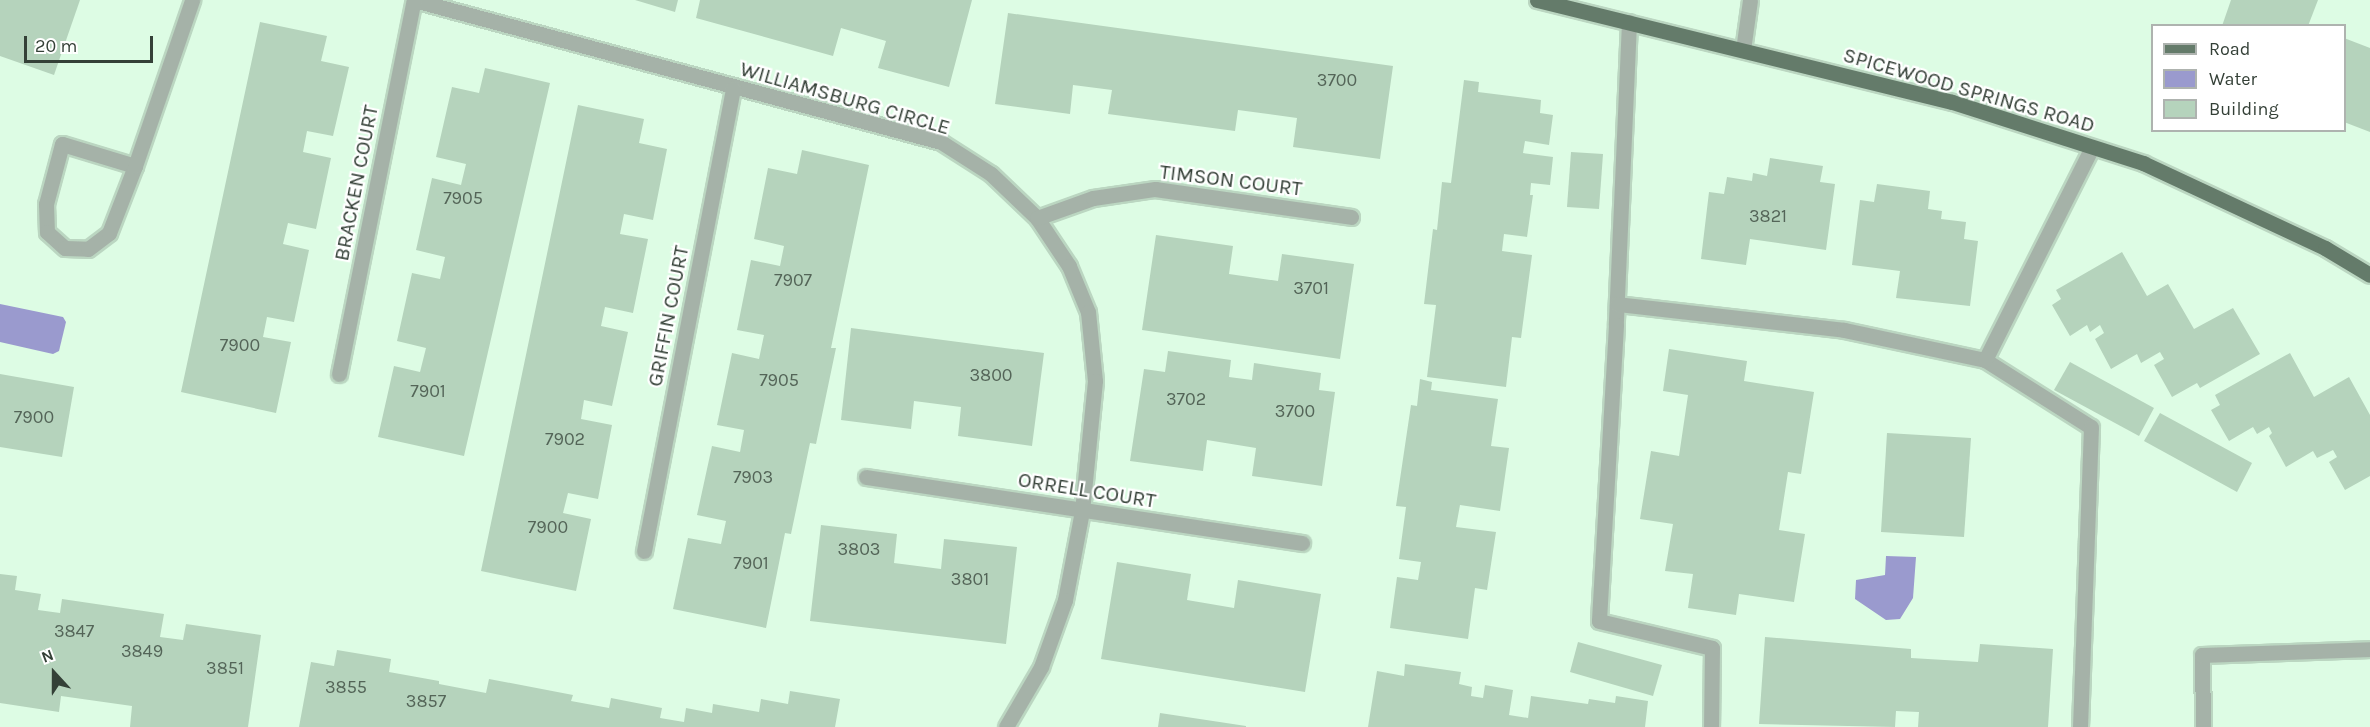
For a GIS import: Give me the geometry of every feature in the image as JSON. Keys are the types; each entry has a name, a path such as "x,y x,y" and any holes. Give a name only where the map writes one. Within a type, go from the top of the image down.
{"main road":[{"name":"SPICEWOOD SPRINGS ROAD","path":"1538,0 1952,102 2144,163 2325,248 2370,275"}],"street":[{"path":"135,166 62,144 46,204 47,232 65,248 88,249 109,233 135,166 192,0"},
{"name":"WILLIAMSBURG CIRCLE","path":"414,0 733,88 941,142 991,174 1037,218 1069,266 1088,312 1095,381 1082,511 1065,600 1041,667 1007,727"},
{"name":"BRACKEN COURT","path":"339,374 414,0"},
{"path":"1743,50 1749,0"},
{"path":"1629,22 1617,304 1599,621 1712,648 1711,727"},
{"name":"GRIFFIN COURT","path":"644,551 733,88"},
{"path":"1985,360 2092,147"},
{"name":"TIMSON COURT","path":"1037,218 1093,198 1155,189 1351,217"},
{"path":"1617,304 1844,330 1985,360 2091,427 2080,727"},
{"name":"ORRELL COURT","path":"866,477 1302,543"},
{"path":"2203,727 2202,655 2370,650"}],"water":[{"path":"0,304 63,317 66,322 59,351 53,354 0,342"},
{"path":"1886,556 1916,557 1913,598 1900,619 1886,620 1855,599 1856,580 1885,575"}],"building":[{"path":"0,0 80,0 54,75 0,56"},
{"path":"635,0 678,0 675,12"},
{"path":"700,0 972,0 949,87 878,68 886,41 841,28 833,56 696,18"},
{"path":"2231,0 2318,0 2309,24 2223,24"},
{"path":"1008,13 1393,66 1380,159 1293,147 1297,118 1238,110 1235,131 1108,114 1112,90 1073,85 1070,114 995,104"},
{"path":"260,22 327,36 321,61 349,67 333,136 307,131 303,152 331,158 316,229 288,223 283,244 309,250 294,322 267,317 263,337 291,342 276,413 181,392"},
{"path":"2346,39 2370,48 2370,132 2346,123"},
{"path":"485,68 550,83 464,456 378,437 394,366 420,372 426,348 397,341 412,273 440,279 445,257 416,250 432,178 461,185 466,164 436,157 452,87 479,93"},
{"path":"1464,80 1479,82 1478,92 1541,100 1540,113 1553,115 1549,145 1525,141 1523,153 1553,157 1550,185 1531,183 1530,195 1533,195 1527,237 1504,234 1502,251 1532,255 1521,338 1512,337 1506,387 1427,377 1436,305 1424,304 1433,229 1437,230 1442,182 1451,183"},
{"path":"578,105 644,119 639,143 667,149 653,220 624,214 620,234 648,239 633,313 605,307 601,326 628,332 612,406 584,400 581,419 612,425 598,499 568,493 563,513 591,519 576,591 481,571"},
{"path":"802,150 869,165 831,348 836,348 816,444 810,443 791,534 785,533 766,628 673,609 688,538 721,544 726,521 697,515 712,446 740,452 744,430 717,425 732,353 759,359 764,335 737,330 751,260 780,266 784,246 754,239 768,168 797,174"},
{"path":"1571,152 1603,154 1599,209 1567,207"},
{"path":"1770,158 1823,166 1820,182 1835,184 1826,250 1750,239 1746,265 1701,259 1709,192 1724,194 1727,177 1752,181 1753,173 1767,176"},
{"path":"1877,184 1930,191 1928,209 1942,211 1941,219 1966,222 1964,239 1978,241 1970,306 1896,298 1900,271 1852,265 1860,200 1874,202"},
{"path":"1156,235 1233,246 1229,274 1278,281 1282,254 1354,264 1340,359 1142,330"},
{"path":"2122,252 2147,296 2168,284 2194,329 2233,308 2260,354 2200,388 2197,383 2172,397 2154,365 2164,359 2160,352 2141,363 2137,354 2111,369 2095,339 2104,333 2100,325 2090,332 2087,325 2070,336 2052,305 2061,299 2056,290"},
{"path":"851,328 1044,353 1032,446 958,436 961,407 914,401 911,429 841,420"},
{"path":"1669,349 1747,361 1744,381 1814,392 1801,474 1788,472 1779,530 1805,534 1794,602 1739,594 1736,615 1688,608 1693,574 1665,571 1673,524 1640,519 1651,451 1679,456 1688,395 1663,391"},
{"path":"1168,351 1231,360 1229,377 1252,380 1254,363 1321,373 1319,390 1335,392 1322,486 1252,476 1256,448 1207,440 1203,471 1130,461 1144,369 1165,372"},
{"path":"2290,353 2314,397 2349,377 2370,415 2370,476 2345,490 2329,462 2337,457 2333,450 2317,458 2313,451 2286,467 2269,436 2272,433 2269,427 2257,434 2253,427 2229,441 2211,410 2220,405 2215,395"},
{"path":"2070,362 2154,408 2139,436 2054,390"},
{"path":"0,374 74,387 62,457 0,447"},
{"path":"1420,379 1432,382 1431,390 1498,399 1491,446 1509,448 1500,511 1460,505 1456,527 1496,532 1487,590 1475,588 1468,639 1390,628 1397,577 1418,580 1421,562 1399,559 1406,507 1396,506 1411,405 1417,406"},
{"path":"2160,413 2252,463 2237,492 2144,441"},
{"path":"1887,433 1971,438 1964,537 1881,532"},
{"path":"821,525 897,534 894,563 941,569 944,539 1017,547 1006,644 810,621"},
{"path":"1117,562 1191,574 1187,600 1234,608 1238,580 1321,594 1305,692 1101,659"},
{"path":"0,574 17,576 15,590 41,594 38,610 60,613 62,599 164,614 160,637 183,640 186,624 261,635 248,727 130,727 132,706 61,696 59,712 0,703"},
{"path":"1765,637 1911,649 1911,658 1978,662 1980,644 2053,649 2048,727 1918,727 1919,712 1896,711 1895,727 1759,724"},
{"path":"1578,642 1662,665 1653,696 1570,672"},
{"path":"337,650 391,659 389,672 439,681 439,684 486,693 489,679 573,695 571,701 609,708 611,698 662,708 660,718 684,722 686,708 712,713 713,704 759,712 761,699 788,704 790,691 840,699 835,727 299,727 311,662 334,666"},
{"path":"1405,664 1461,672 1459,684 1472,687 1471,696 1483,698 1485,685 1513,690 1509,715 1528,718 1531,696 1588,704 1589,699 1615,703 1616,696 1648,701 1645,727 1368,727 1377,671 1404,676"},
{"path":"1160,713 1246,726 1246,727 1158,727"}]}
